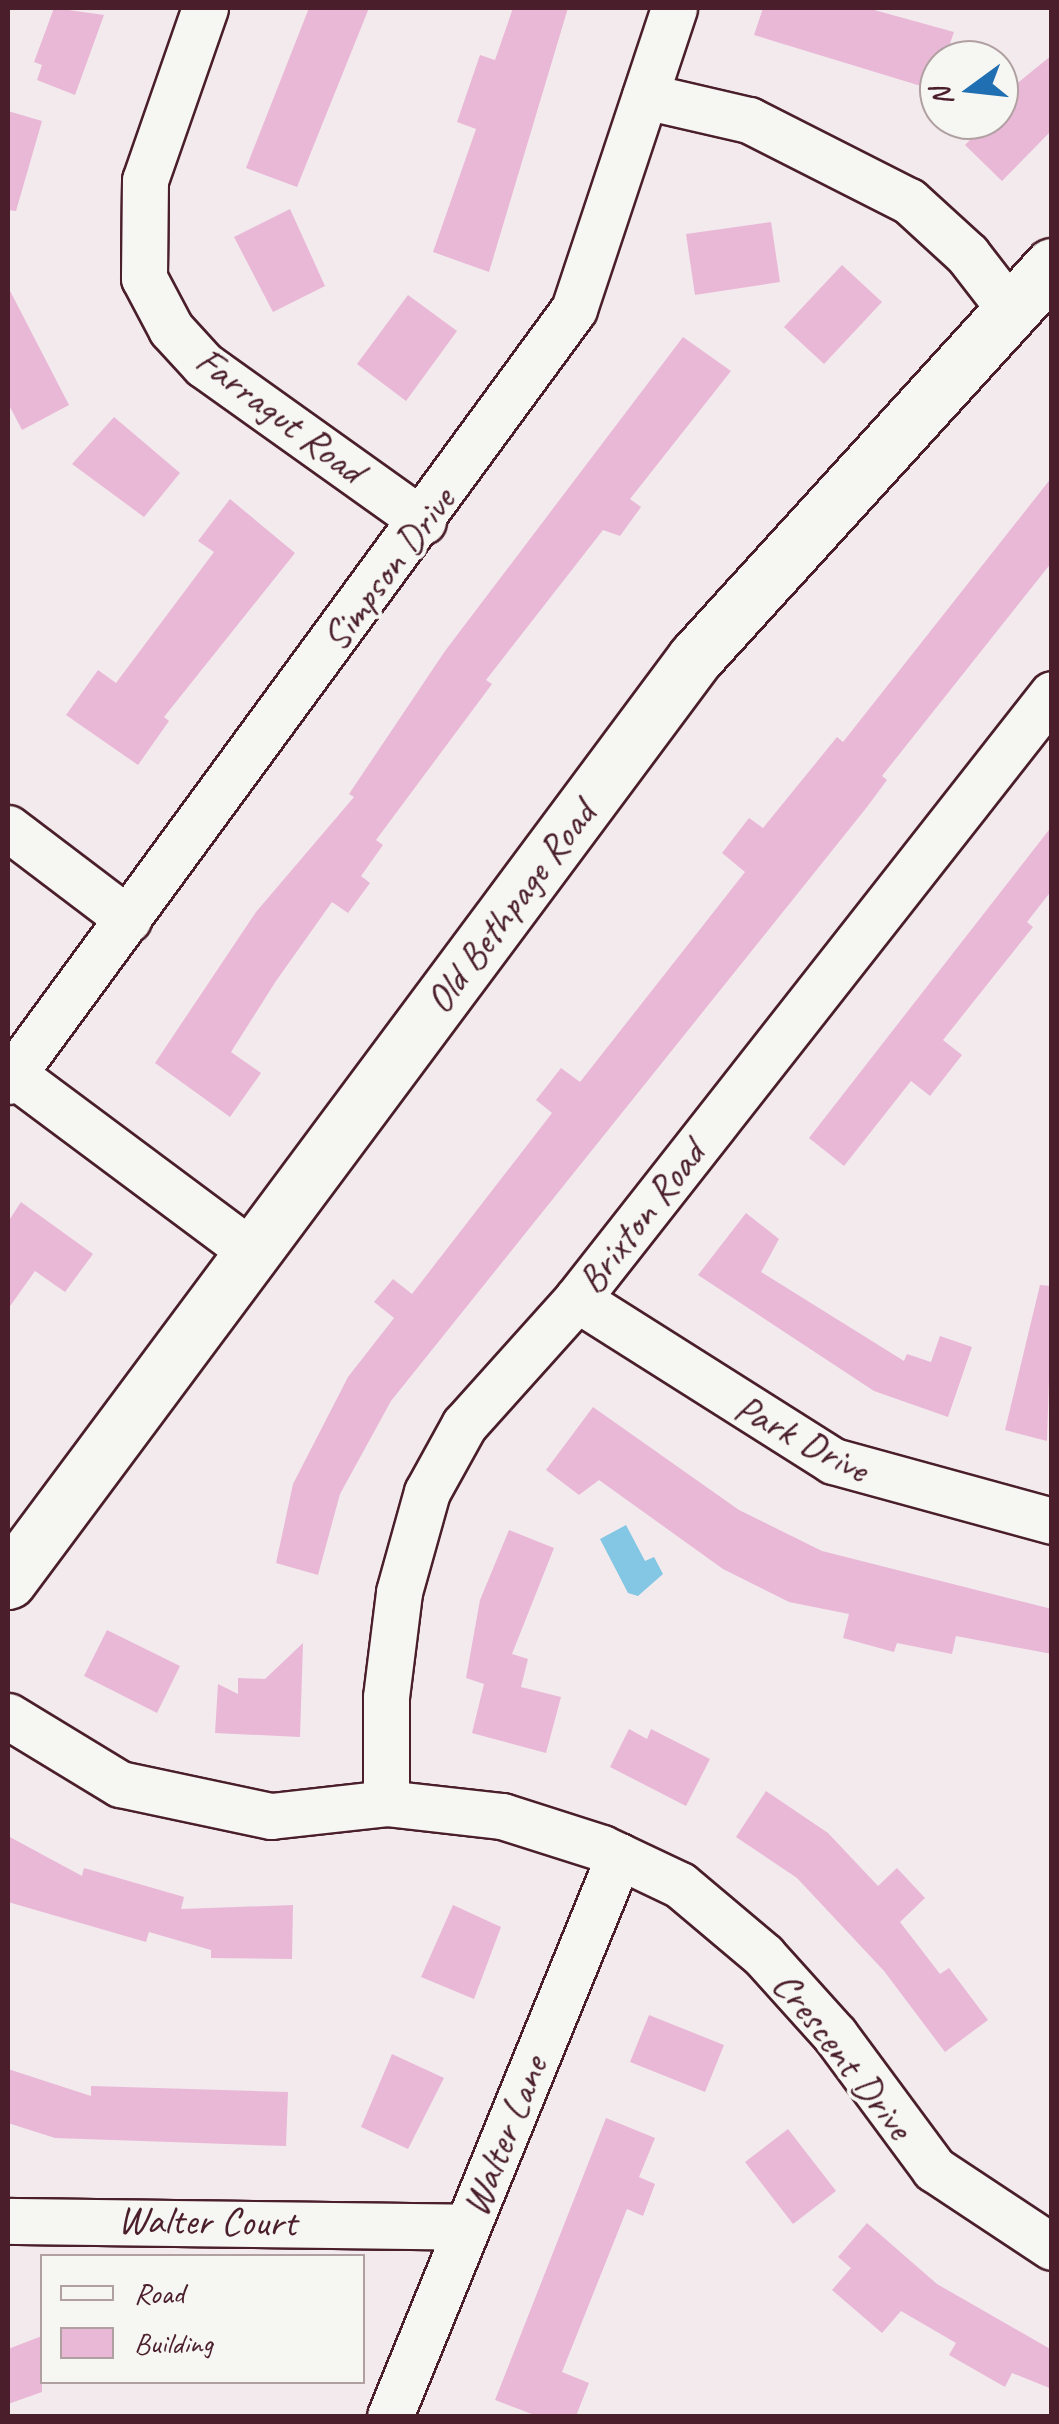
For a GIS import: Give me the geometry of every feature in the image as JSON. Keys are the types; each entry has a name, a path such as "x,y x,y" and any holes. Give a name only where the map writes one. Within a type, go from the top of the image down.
{"main road":[{"name":"Old Bethpage Road","path":"8,1582 696,658 1052,266"}],"street":[{"name":"Farragut Road","path":"205,8 146,180 139,232 144,278 171,329 204,364 423,521"},
{"name":"Simpson Drive","path":"10,1077 423,521 574,309 674,8"},
{"path":"645,96 749,120 909,201 968,254 1011,311"},
{"name":"Brixton Road","path":"386,1802 386,1697 399,1592 428,1492 464,1425 577,1299 1052,694"},
{"path":"8,828 128,919"},
{"path":"10,1077 253,1253"},
{"name":"Park Drive","path":"577,1299 833,1462 1052,1521"},
{"name":"Crescent Drive","path":"8,1716 53,1750 138,1788 271,1816 386,1802 502,1816 619,1856 680,1886 763,1955 835,2035 934,2169 1052,2246"},
{"name":"Walter Lane","path":"390,2416 619,1856"},
{"name":"Walter Court","path":"8,2220 467,2227"}],"water":[{"path":"626,1525 645,1561 654,1557 663,1574 638,1596 628,1593 600,1539"}],"building":[{"path":"54,8 104,15 75,95 37,80 42,65 34,62"},
{"path":"309,8 369,8 297,187 246,168"},
{"path":"513,8 568,8 489,272 433,252 476,129 457,122 480,55 495,60"},
{"path":"763,8 867,8 954,32 951,40 919,40 919,85 754,35"},
{"path":"1052,55 1052,130 1002,181 965,145 970,140 1019,140 1019,82"},
{"path":"8,111 42,121 16,211 8,210"},
{"path":"290,209 325,286 273,312 234,237"},
{"path":"771,222 780,282 695,295 686,234"},
{"path":"842,265 882,302 824,364 784,327"},
{"path":"8,287 69,405 22,430 8,403"},
{"path":"408,295 457,331 406,401 357,364"},
{"path":"683,337 731,371 630,499 641,507 620,536 603,530 486,680 492,684 376,840 383,845 361,876 370,883 348,913 332,902 276,981 231,1052 261,1073 230,1117 155,1063 256,912 354,797 349,794 445,651"},
{"path":"114,417 180,473 144,517 72,464"},
{"path":"1052,477 1052,562 882,776 887,780 867,807 391,1401 340,1494 318,1575 276,1563 293,1484 348,1377 394,1318 374,1302 393,1279 412,1294 552,1113 536,1100 561,1068 580,1082 745,872 722,853 749,818 763,828 837,737 843,742"},
{"path":"230,499 295,553 164,717 169,721 138,765 66,715 98,670 116,683 214,552 198,541"},
{"path":"1052,826 1052,890 1027,922 1033,927 943,1040 962,1055 930,1096 911,1081 844,1166 809,1138"},
{"path":"21,1202 93,1254 65,1292 35,1271 8,1309 8,1222"},
{"path":"746,1213 779,1239 761,1272 904,1361 907,1354 931,1362 940,1336 972,1347 948,1417 874,1391 698,1275"},
{"path":"1040,1285 1052,1286 1047,1441 1005,1430"},
{"path":"593,1407 739,1510 822,1551 1052,1609 1052,1654 956,1636 952,1654 897,1643 894,1652 843,1638 849,1614 789,1602 723,1569 599,1480 579,1495 546,1470"},
{"path":"509,1530 554,1548 512,1654 528,1659 521,1687 561,1697 546,1753 472,1733 484,1684 466,1678 480,1600"},
{"path":"107,1630 180,1666 157,1713 84,1676"},
{"path":"303,1643 300,1737 215,1733 218,1684 238,1694 238,1678 265,1679"},
{"path":"629,1729 647,1739 651,1729 710,1759 686,1806 610,1767"},
{"path":"766,1791 828,1833 878,1886 897,1868 925,1898 900,1922 940,1974 949,1968 988,2020 945,2052 884,1971 797,1878 736,1837"},
{"path":"8,1836 82,1876 84,1868 184,1897 181,1909 293,1905 292,1959 211,1958 211,1950 149,1932 146,1942 8,1902"},
{"path":"453,1905 501,1927 474,1999 421,1977"},
{"path":"649,2015 724,2045 705,2092 630,2062"},
{"path":"392,2054 444,2078 408,2149 361,2127"},
{"path":"8,2069 91,2096 91,2086 288,2092 286,2146 55,2138 8,2123"},
{"path":"606,2118 655,2138 639,2177 655,2184 643,2216 627,2209 562,2372 589,2383 576,2416 537,2416 495,2400"},
{"path":"788,2129 836,2191 793,2224 745,2162"},
{"path":"867,2223 937,2284 1052,2350 1052,2389 1012,2373 1005,2387 949,2355 956,2343 901,2311 882,2333 832,2290 851,2268 838,2257"},
{"path":"40,2337 42,2392 8,2404 8,2349"}]}
